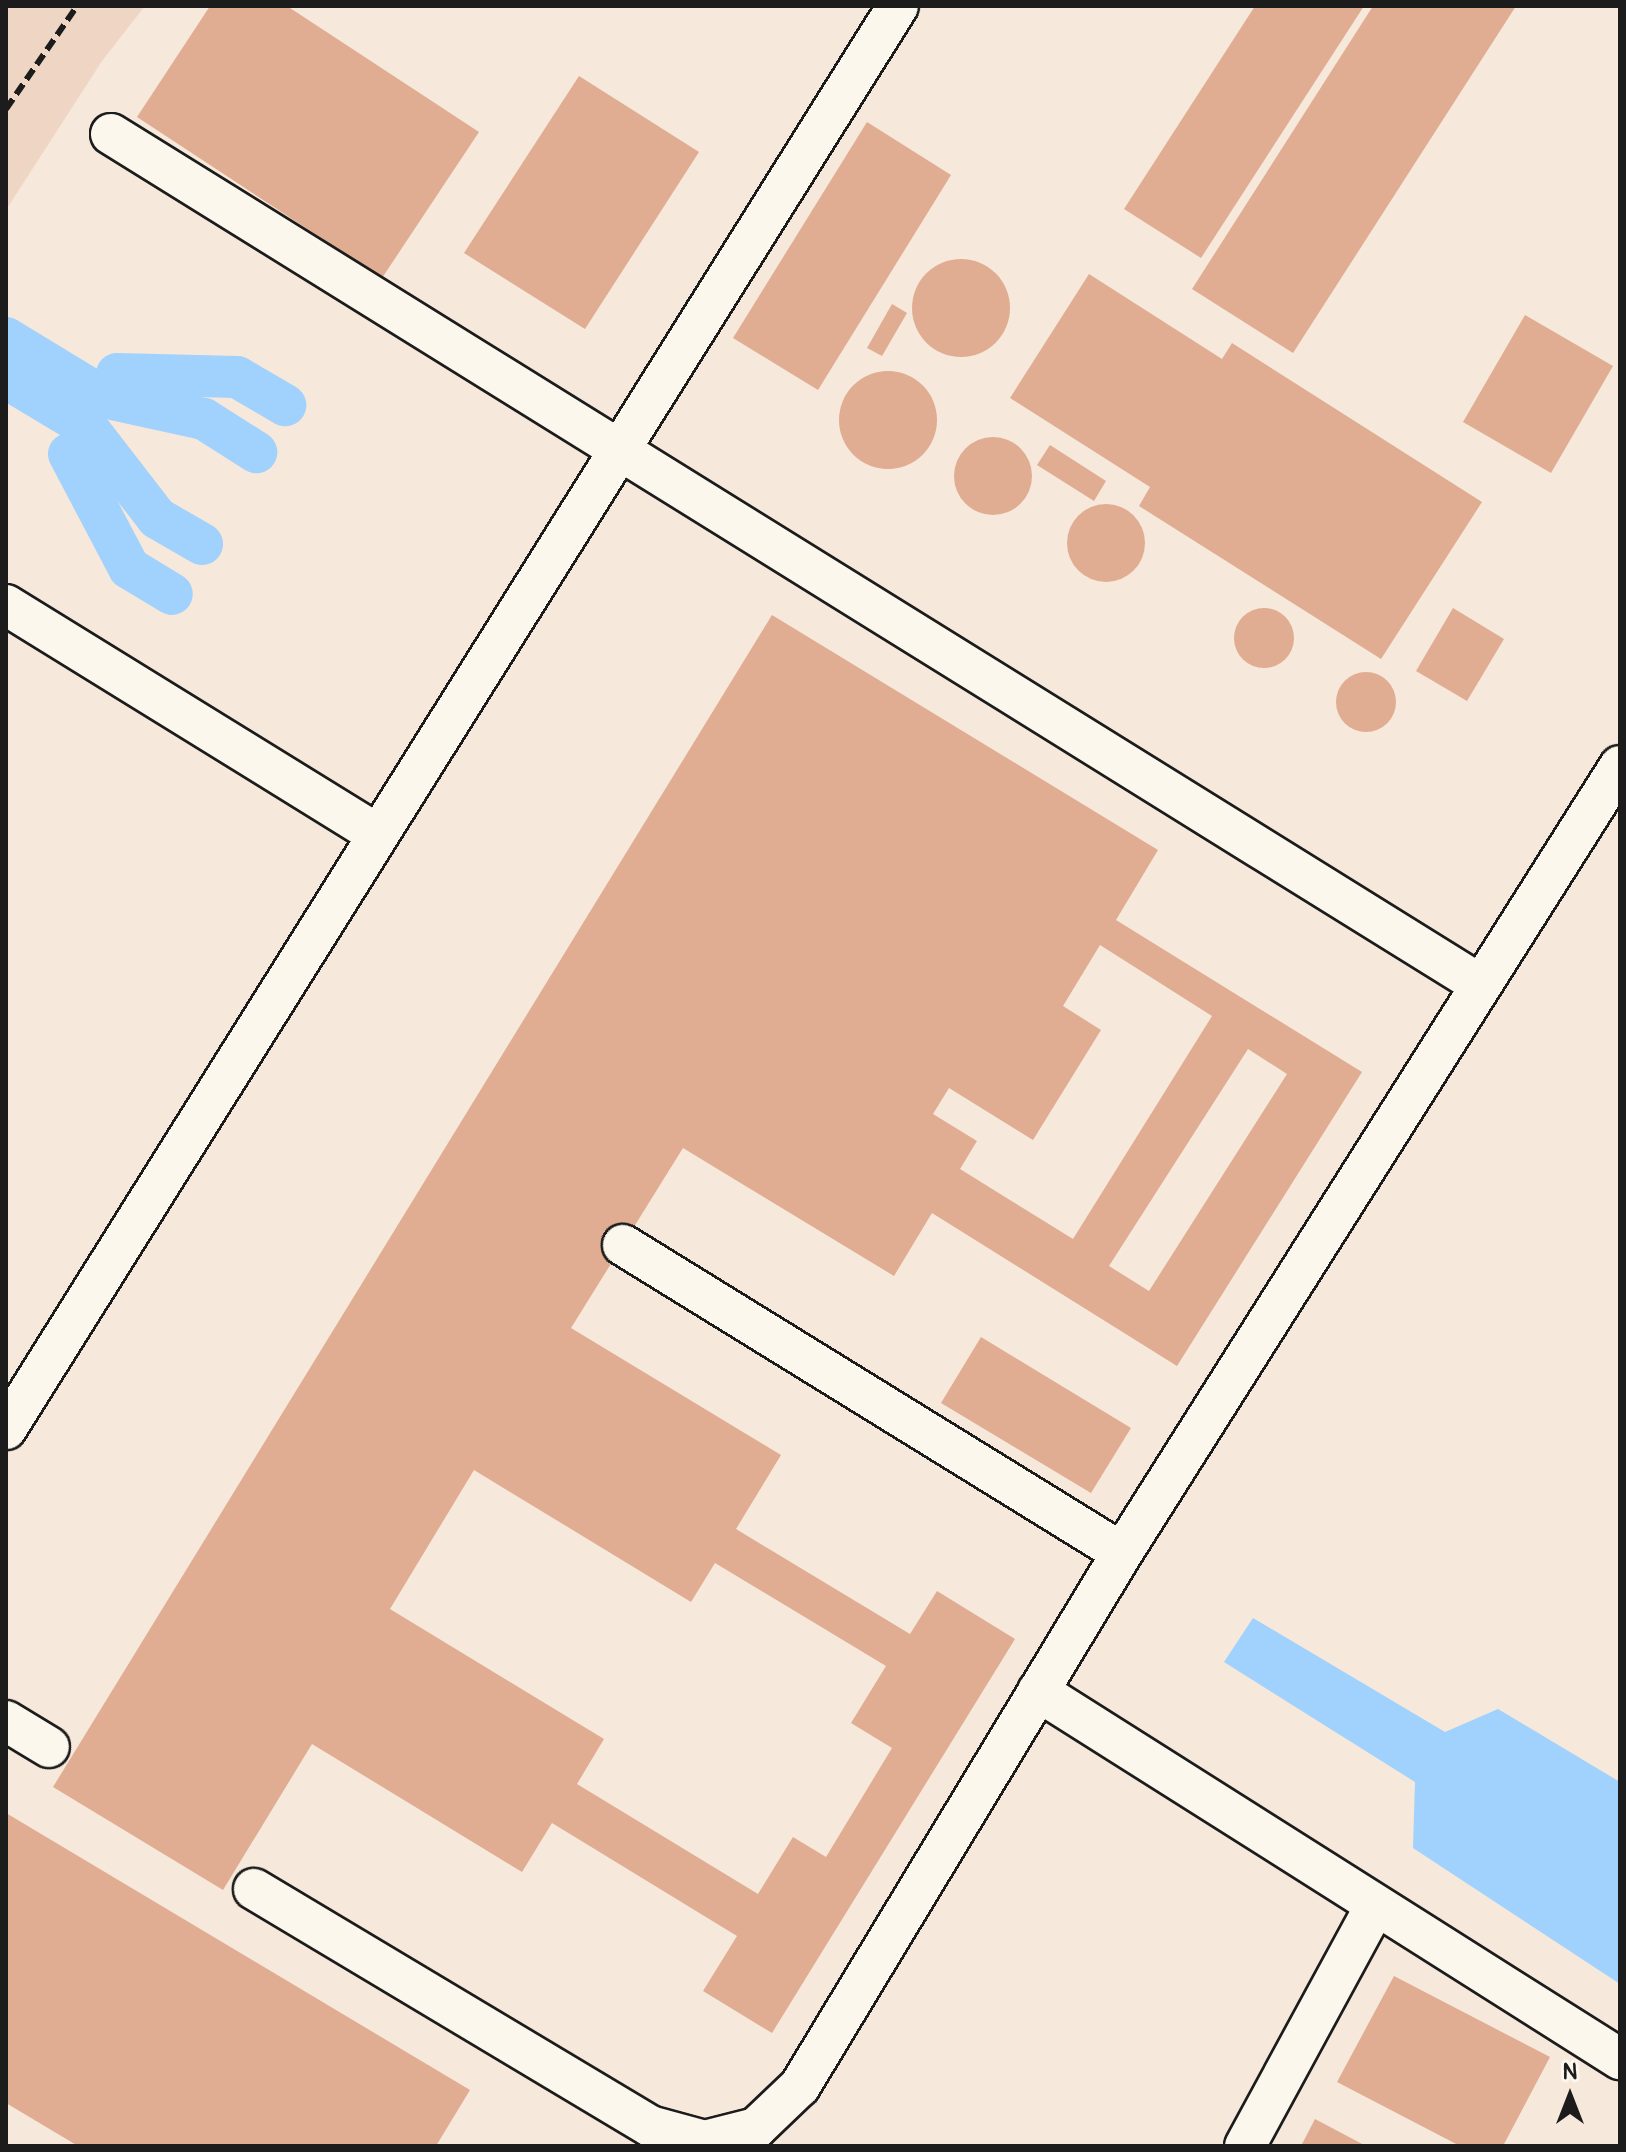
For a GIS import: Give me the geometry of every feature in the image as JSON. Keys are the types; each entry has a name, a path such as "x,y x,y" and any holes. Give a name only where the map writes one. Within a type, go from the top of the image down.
{"lane":[{"path":"6,1429 898,6"},
{"path":"111,134 1479,984"},
{"path":"6,605 378,835"},
{"path":"254,1889 644,2136 705,2141 756,2128 800,2086 1122,1553 1479,984 1620,766"},
{"path":"623,1245 1122,1553"},
{"path":"1038,1691 1620,2059"},
{"path":"6,1721 49,1747"},
{"path":"1245,2146 1376,1905"}],"shaded area":[{"path":"6,6 145,6 102,61 6,210"}],"water":[{"path":"1253,1618 1445,1732 1498,1709 1620,1782 1620,1984 1413,1848 1415,1782 1224,1662"}],"building":[{"path":"210,6 287,6 479,132 382,278 137,117"},
{"path":"1255,6 1364,6 1201,258 1124,209"},
{"path":"1373,6 1516,6 1293,353 1192,289"},
{"path":"579,76 699,152 585,329 464,253"},
{"path":"867,122 951,175 818,390 733,338"},
{"path":"961,259 988,267 1002,281 1010,308 1002,335 988,349 961,357 934,349 920,335 912,308 920,281 934,267"},
{"path":"1089,274 1222,359 1232,343 1482,502 1381,659 1139,506 1150,487 1010,398"},
{"path":"892,304 907,313 882,356 867,348"},
{"path":"1525,315 1613,366 1551,473 1463,422"},
{"path":"888,371 915,379 929,393 937,420 929,447 915,461 888,469 861,461 847,447 839,420 847,393 861,379"},
{"path":"993,437 1008,440 1020,449 1029,461 1032,476 1029,491 1020,503 1008,512 993,515 978,512 966,503 957,491 954,476 957,461 966,449 978,440"},
{"path":"1050,445 1106,481 1094,501 1037,465"},
{"path":"1106,504 1121,507 1133,516 1142,528 1145,543 1142,558 1133,570 1121,579 1106,582 1091,579 1079,570 1070,558 1067,543 1070,528 1079,516 1091,507"},
{"path":"1264,608 1276,610 1285,617 1292,626 1292,650 1285,659 1276,666 1264,668 1252,666 1243,659 1236,650 1234,638 1236,626 1243,617 1252,610"},
{"path":"1453,608 1504,639 1467,701 1416,671"},
{"path":"772,615 1158,850 1116,920 1362,1072 1177,1366 932,1213 894,1276 683,1148 571,1328 781,1455 736,1529 910,1634 937,1591 1015,1639 772,2033 703,1991 737,1936 552,1823 522,1872 312,1744 223,1890 53,1787","holes":["1100,945 1212,1016 1073,1239 960,1169 977,1141 933,1114 949,1088 1033,1140 1101,1030 1063,1006","1248,1049 1287,1074 1149,1291 1109,1266","474,1470 691,1602 715,1563 886,1666 851,1723 892,1748 826,1857 793,1837 758,1894 577,1784 604,1739 390,1609"]},
{"path":"1366,672 1378,674 1387,681 1394,690 1394,714 1387,723 1378,730 1366,732 1354,730 1345,723 1338,714 1336,702 1338,690 1345,681 1354,674"},
{"path":"981,1337 1131,1428 1091,1493 941,1403"},
{"path":"6,1813 470,2090 436,2146 78,2146 6,2103"},
{"path":"1394,1976 1550,2057 1503,2146 1460,2146 1337,2082"},
{"path":"1315,2119 1366,2146 1301,2146"}],"waterway":[{"path":"6,338 103,397 204,419 256,452"},
{"path":"117,374 237,377 285,405"},
{"path":"6,378 86,426 157,518 202,544"},
{"path":"69,454 129,568 172,594"}],"railway":[{"path":"6,109 77,6"}]}
